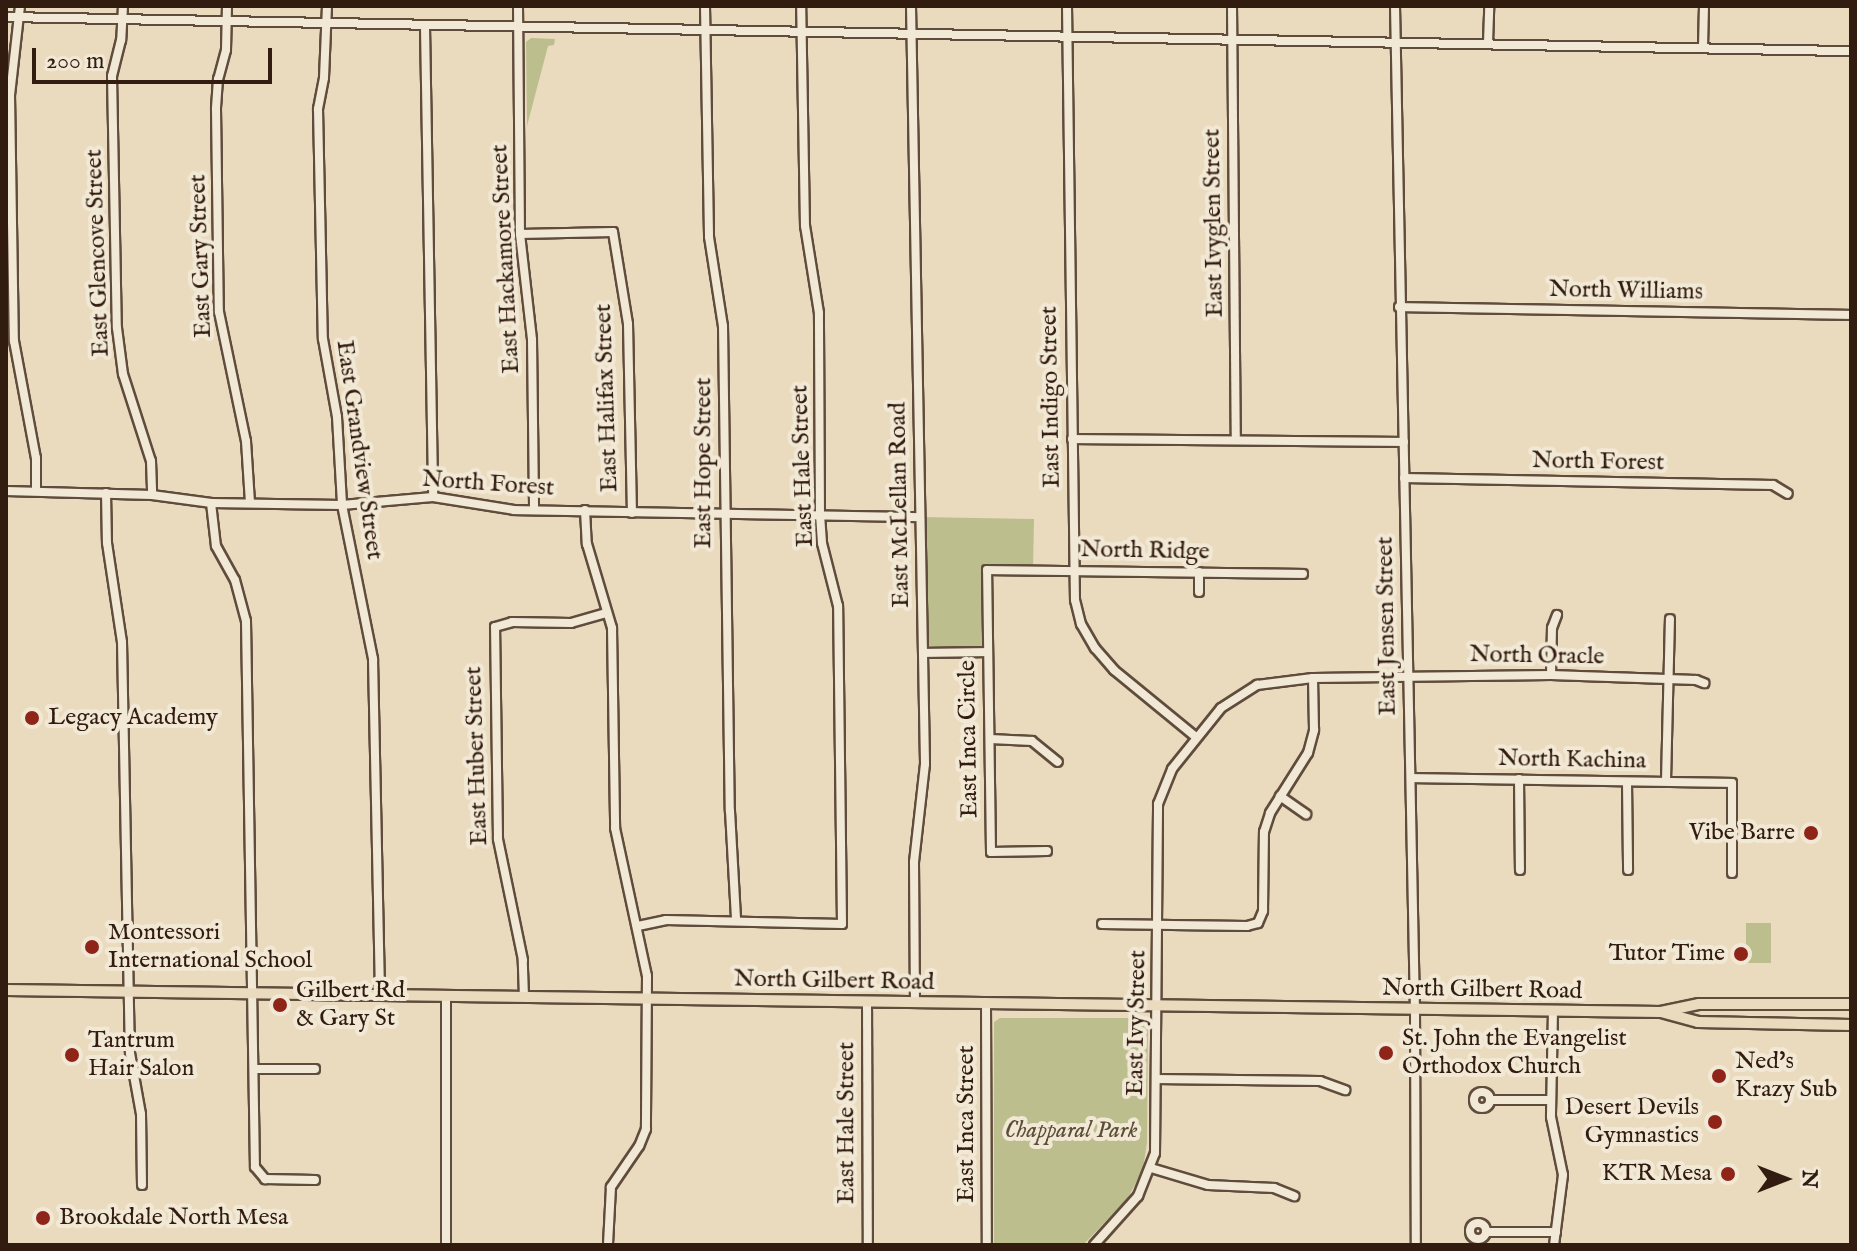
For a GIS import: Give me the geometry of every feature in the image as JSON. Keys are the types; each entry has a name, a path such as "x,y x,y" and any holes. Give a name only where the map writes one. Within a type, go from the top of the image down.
{"main road":[{"name":"North Gilbert Road","path":"6,990 1661,1012 1699,1004 1851,1004"},
{"name":"North Gilbert Road","path":"1661,1012 1698,1022 1851,1025"}],"street":[{"path":"20,6 10,95 14,341 36,458 36,491"},
{"name":"East Glencove Street","path":"123,6 112,76 117,328 123,374 151,461 152,495"},
{"name":"East Gary Street","path":"227,6 216,109 219,312 246,441 250,503"},
{"name":"East Grandview Street","path":"327,6 324,78 318,109 323,339 337,417 342,505 373,659 380,995"},
{"name":"East Hackamore Street","path":"518,6 520,234 532,340 534,510"},
{"name":"East Hope Street","path":"705,6 709,237 723,326 730,811 736,920"},
{"name":"East Hale Street","path":"736,920 842,924 838,606 822,543 820,517 819,313 805,226 801,6"},
{"name":"East McLellan Road","path":"911,6 925,764 914,862 915,1002"},
{"name":"East Indigo Street","path":"1067,6 1073,570 1081,624 1095,648 1114,670 1196,737"},
{"name":"East Ivyglen Street","path":"1232,6 1236,439"},
{"name":"East Jensen Street","path":"1395,6 1415,1009 1416,1245"},
{"path":"1488,43 1489,6"},
{"path":"1703,47 1704,6"},
{"path":"6,17 1851,51"},
{"path":"425,27 433,497"},
{"name":"East Halifax Street","path":"520,234 613,232 628,324 632,513"},
{"name":"North Williams","path":"1399,307 1851,315"},
{"path":"1072,439 1404,442"},
{"name":"North Forest","path":"1404,478 1773,485 1788,494"},
{"name":"North Forest","path":"6,491 152,495 211,503 342,505 433,497 534,510 920,517"},
{"path":"106,493 107,543 122,642 131,1060 141,1114 142,1185"},
{"path":"211,503 216,546 235,580 246,621 256,1171 269,1179 315,1180"},
{"path":"585,510 587,544 613,640 615,828 646,959 646,1129 639,1146 611,1187 608,1245"},
{"name":"North Ridge","path":"987,570 1303,574"},
{"name":"East Inca Circle","path":"987,570 991,852 1047,851"},
{"path":"1199,572 1199,592"},
{"name":"East Huber Street","path":"524,997 523,960 498,839 495,627 512,622 556,625 607,613"},
{"path":"1551,675 1552,628 1557,615"},
{"path":"1666,781 1670,619"},
{"path":"923,653 988,652"},
{"path":"1196,737 1221,708 1239,694 1282,680 1406,675"},
{"name":"North Oracle","path":"1406,675 1667,678 1704,683"},
{"path":"1158,924 1247,926 1258,923 1263,911 1264,832 1280,796 1308,753 1314,730 1313,678"},
{"name":"East Ivy Street","path":"1095,1245 1132,1206 1151,1168 1156,1079 1158,804 1172,769 1196,737"},
{"path":"990,739 1032,741 1058,762"},
{"name":"North Kachina","path":"1411,778 1732,783 1732,873"},
{"path":"1519,779 1520,870"},
{"path":"1627,783 1628,870"},
{"path":"1280,796 1306,814"},
{"path":"638,926 666,920 736,920"},
{"name":"East Ivy Street","path":"1102,924 1158,924"},
{"path":"446,996 446,1245"},
{"name":"East Hale Street","path":"867,1001 868,1245"},
{"name":"East Inca Street","path":"986,1003 987,1245"},
{"path":"1553,1010 1551,1100 1553,1131 1563,1175 1554,1245"},
{"path":"255,1069 315,1069"},
{"path":"1156,1079 1320,1081 1345,1090"},
{"path":"1490,1100 1551,1100"},
{"path":"1151,1168 1208,1185 1274,1188 1294,1196"},
{"path":"1486,1232 1556,1232"}],"green space":[{"path":"531,38 555,39 554,45 548,46 527,126 526,42"},
{"path":"920,517 1034,519 1033,570 987,570 988,652 923,653"},
{"path":"1746,923 1771,923 1771,963 1746,963"},
{"name":"Chapparal Park","path":"1000,1018 1142,1018 1148,1025 1147,1142 1143,1169 1128,1198 1083,1245 994,1245 994,1022"}],"place":[{"name":"Legacy Academy","path":"32,718"},
{"name":"Vibe Barre","path":"1811,833"},
{"name":"Montessori International School","path":"92,947"},
{"name":"Tutor Time","path":"1741,954"},
{"name":"Gilbert Rd & Gary St","path":"280,1005"},
{"name":"St. John the Evangelist Orthodox Church","path":"1386,1053"},
{"name":"Tantrum Hair Salon","path":"72,1055"},
{"name":"Ned's Krazy Sub","path":"1719,1076"},
{"name":"Desert Devils Gymnastics","path":"1715,1122"},
{"name":"KTR Mesa","path":"1728,1174"},
{"name":"Brookdale North Mesa","path":"43,1218"}]}
